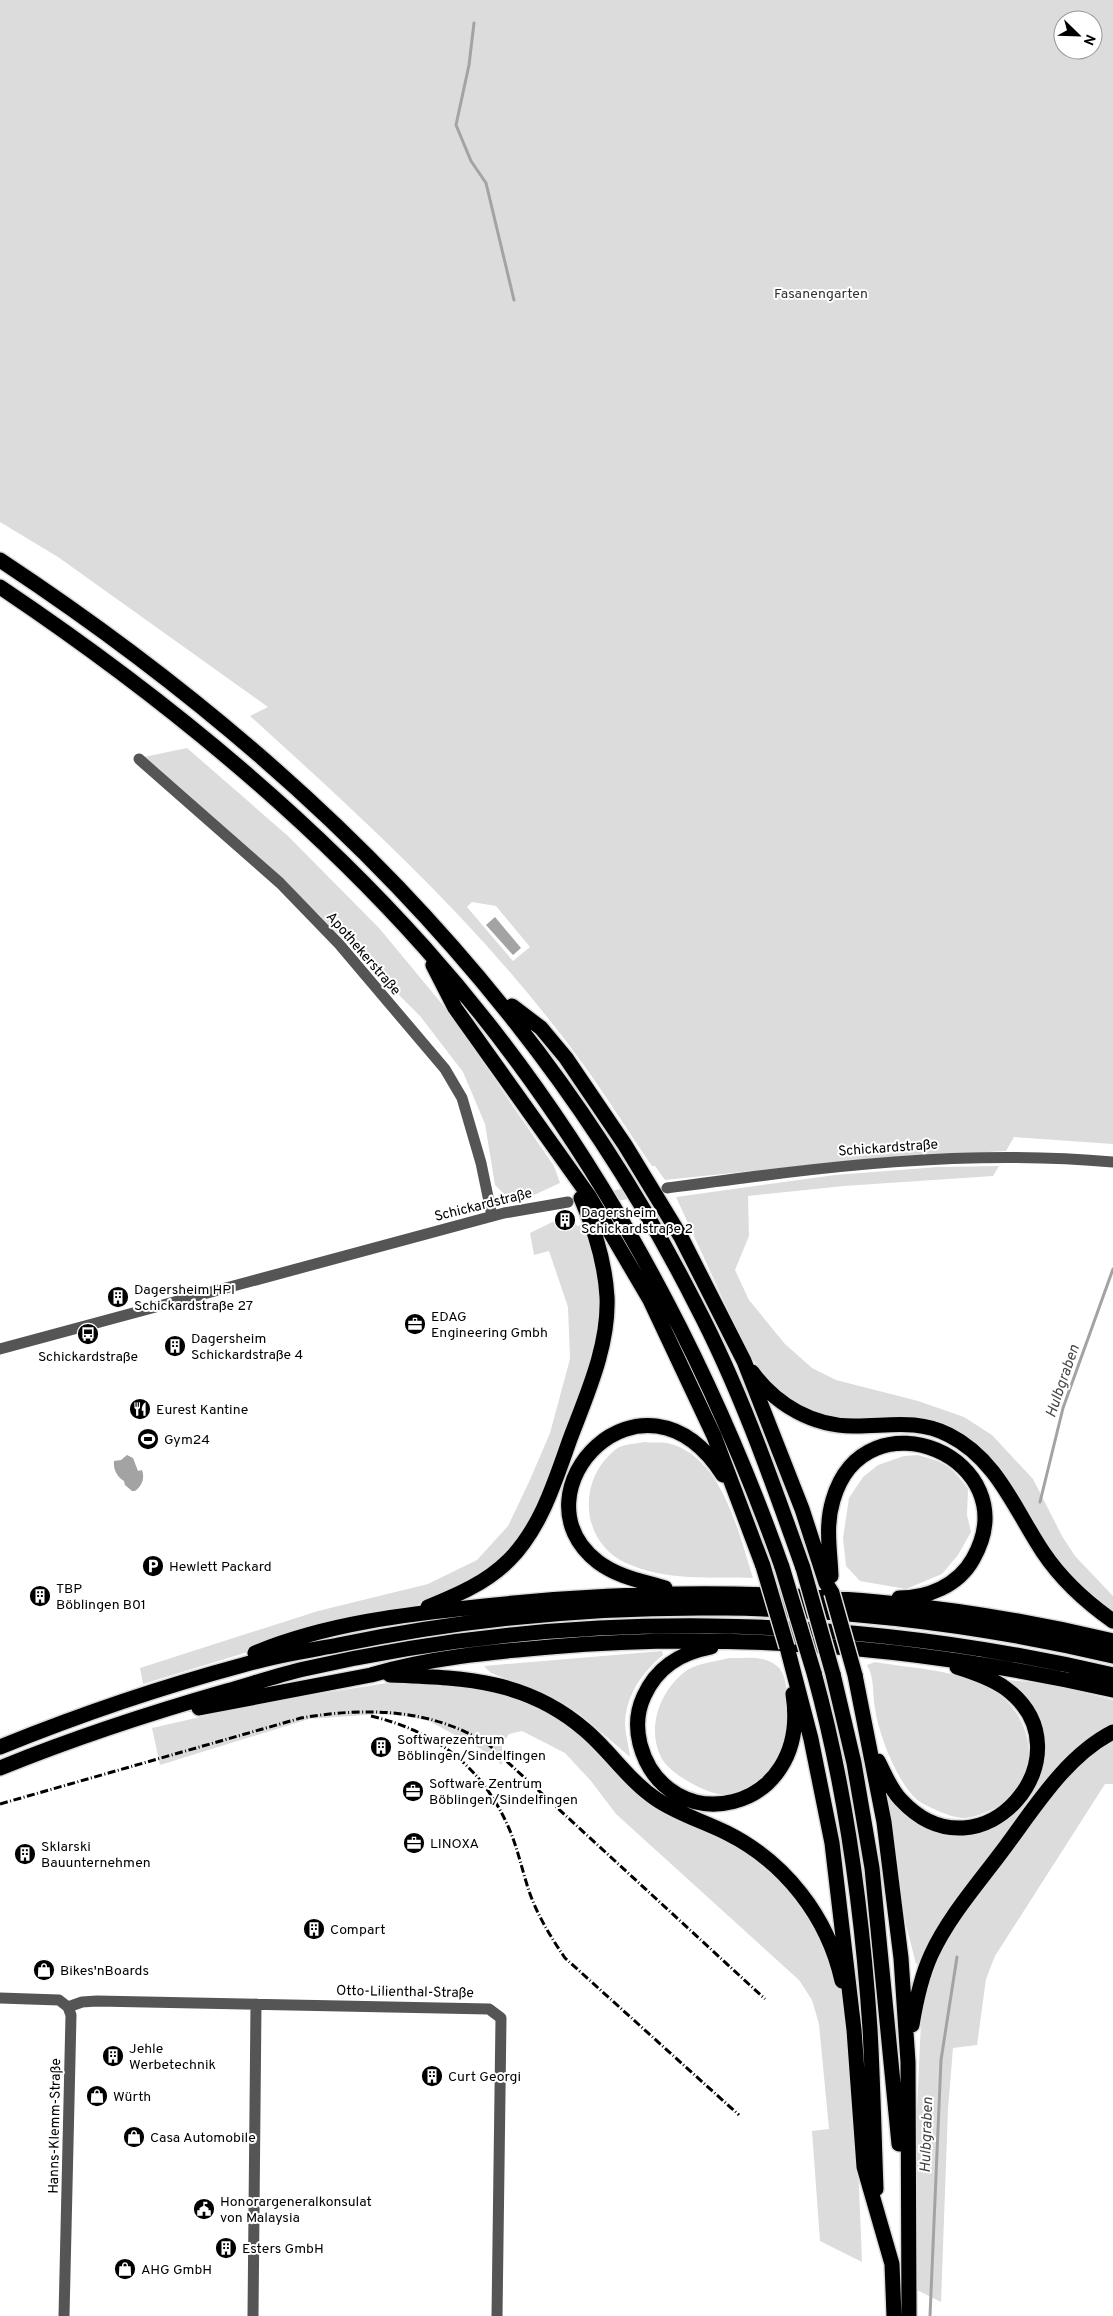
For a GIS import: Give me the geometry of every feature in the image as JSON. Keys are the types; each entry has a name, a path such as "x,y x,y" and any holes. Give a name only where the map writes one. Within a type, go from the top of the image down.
{"highway":[{"path":"0,560 148,663 278,769 388,874 442,932 544,1057 590,1123 633,1190 681,1275 743,1404 803,1568 833,1674 858,1781 876,1895 900,2148 909,2293"},
{"path":"0,587 108,662 233,761 332,851 425,948 503,1042 599,1181 702,1374 743,1467 782,1567 814,1673 839,1782 859,1909 870,2040 878,2213"},
{"path":"425,948 455,1008 604,1221 663,1327 703,1410 742,1506 763,1566 789,1651 794,1700 793,1738 788,1756 778,1774 759,1791 730,1802 705,1803 681,1795 662,1782 642,1752 638,1723 642,1698 655,1676 674,1659 695,1650 731,1641"},
{"path":"494,994 542,1028 606,1115 681,1237 744,1361 826,1569 855,1675 870,1748 894,1895 908,2046 909,2316"},
{"path":"408,1614 462,1594 496,1572 510,1560 522,1545 543,1510 579,1415 603,1339 606,1297 599,1245 569,1170"},
{"path":"744,1361 760,1382 790,1409 820,1421 853,1426 911,1424 937,1430 959,1441 980,1457 1004,1486 1044,1552 1061,1575 1091,1605 1113,1621"},
{"path":"678,1592 622,1576 597,1562 582,1544 572,1522 570,1507 573,1480 586,1455 604,1439 628,1428 657,1426 676,1431 694,1441 707,1452 742,1506"},
{"path":"826,1569 833,1500 844,1475 863,1456 885,1446 914,1443 940,1450 964,1468 978,1491 984,1516 979,1547 965,1571 951,1583 920,1596 860,1600"},
{"path":"190,1680 266,1649 297,1639 408,1614 557,1599 678,1592 758,1593 860,1600 977,1614 1113,1642"},
{"path":"0,1747 109,1706 190,1680 297,1652 412,1631 556,1613 661,1608 759,1608 897,1619 1011,1635 1113,1656"},
{"path":"0,1768 180,1704 302,1669 415,1648 545,1632 664,1626 759,1627 875,1635 991,1650 1113,1675"},
{"path":"180,1704 200,1708 371,1675 418,1663 523,1650 634,1642 731,1641 874,1649 1015,1669 1113,1690"},
{"path":"870,1748 893,1790 902,1801 924,1818 942,1825 960,1828 982,1824 1005,1813 1025,1793 1033,1775 1037,1758 1037,1742 1034,1727 1022,1705 1006,1688 992,1680 932,1656"},
{"path":"792,1672 828,1820 852,2012 864,2167 892,2264 894,2316"},
{"path":"371,1675 436,1676 487,1682 535,1698 575,1721 647,1793 671,1808 749,1845 772,1862 792,1883 810,1905 825,1933 852,2012"},
{"path":"908,2046 923,1975 948,1925 1060,1778 1091,1746 1113,1732"}],"street":[{"name":"Apothekerstraße","path":"138,759 280,883 339,944 445,1069 462,1098 481,1162 492,1216"},
{"name":"Schickardstraße","path":"667,1188 814,1168 907,1159 1007,1157 1113,1162"},
{"name":"Schickardstraße","path":"0,1349 519,1209 568,1202"},
{"path":"0,1998 59,2000 68,2007"},
{"name":"Otto-Lilienthal-Straße","path":"68,2007 88,2001 484,2007 501,2018 497,2316"},
{"path":"253,2316 256,2004"},
{"name":"Hanns-Klemm-Straße","path":"64,2316 70,2035 68,2007"}],"green space":[{"name":"Fasanengarten","path":"0,0 1113,0 1113,1144 1014,1137 1006,1151 876,1158 665,1180 655,1166 652,1166 577,1056 503,964 463,920 380,836 250,716 268,707 58,557 0,522","holes":["472,902 496,906 530,947 513,961 467,907"]},
{"path":"187,748 288,836 379,928 447,1010 554,1166 560,1183 521,1201 506,1196 495,1185 485,1124 463,1072 420,1016 318,914 144,757"},
{"path":"999,1166 993,1176 844,1186 748,1196 749,1236 735,1270 749,1300 785,1344 812,1368 836,1380 918,1401 964,1417 992,1435 1033,1479 1062,1536 1075,1556 1113,1596 1113,1616 1082,1588 1061,1565 1000,1468 971,1439 943,1425 923,1420 892,1418 841,1421 825,1418 796,1405 772,1384 744,1345 676,1197 835,1175 938,1167"},
{"path":"571,1213 577,1226 587,1224 602,1275 598,1348 546,1496 507,1557 443,1598 284,1641 143,1684 140,1668 318,1611 428,1584 477,1560 508,1526 550,1433 570,1359 568,1307 549,1251 534,1255 530,1233"},
{"path":"644,1442 667,1443 686,1450 702,1463 715,1479 734,1519 753,1578 705,1578 656,1573 626,1563 611,1553 600,1541 592,1526 589,1510 590,1493 594,1477 615,1450 625,1445"},
{"path":"918,1455 947,1466 968,1489 967,1515 971,1532 958,1555 942,1574 906,1589 860,1581 846,1566 843,1538 849,1498 863,1477 878,1465 904,1456"},
{"path":"662,1651 663,1655 637,1684 626,1711 625,1722 630,1757 580,1714 553,1697 491,1673 484,1666"},
{"path":"730,1658 761,1659 772,1662 783,1674 786,1689 787,1731 781,1750 769,1770 753,1787 734,1795 717,1794 706,1790 687,1781 675,1772 662,1759 657,1747 655,1734 659,1709 664,1697 679,1677 693,1667"},
{"path":"875,1662 952,1674 982,1684 1006,1701 1022,1723 1029,1749 1025,1776 1015,1793 1002,1804 986,1812 964,1818 954,1817 938,1811 915,1798 901,1780 889,1756 880,1731 870,1670 867,1665"},
{"path":"1007,1680 1050,1684 1113,1700 1113,1726 1087,1744 921,1963 916,1964 906,1925 885,1785 908,1816 934,1831 962,1834 989,1829 1012,1815 1031,1794 1042,1769 1044,1741 1031,1707"},
{"path":"416,1681 503,1692 544,1709 574,1727 619,1773 768,1867 811,1917 840,1986 846,2015 858,2162 862,2262 820,2241 812,2131 829,2129 819,2024 812,2000 799,1980 616,1814 591,1781 565,1753 522,1731 509,1734 502,1744 502,1765 481,1749 429,1721 404,1716 378,1714 309,1719 160,1765 152,1728 261,1703 393,1682"},
{"path":"1113,1739 1113,1784 1105,1784 995,1956 986,1979 977,2045 953,2048 948,2109 941,2302 909,2286 921,2022 929,1981 934,1967 959,1922 1044,1806 1083,1763"}],"shaded area":[{"path":"495,917 521,948 513,955 486,925"},
{"path":"127,1455 133,1458 138,1471 142,1470 143,1473 142,1482 135,1491 132,1491 125,1485 124,1481 117,1475 114,1467 114,1461 121,1460"}],"waterway":[{"path":"474,23 469,65 456,125 471,161 486,183 514,300"},
{"name":"Hulbgraben","path":"1040,1502 1063,1408 1113,1269"},
{"name":"Hulbgraben","path":"930,2316 941,2060 957,1957"}],"tunnel":[{"path":"599,1198 658,1189"}],"railway":[{"path":"0,1804 301,1718 350,1712 374,1712 422,1717 467,1733 489,1745 765,1999"},
{"path":"371,1716 395,1723 438,1743 473,1772 500,1810 511,1833 535,1906 565,1958 739,2115"}],"place":[{"name":"Dagersheim Schickardstraße 2","path":"565,1220"},
{"name":"Dagersheim HPI Schickardstraße 27","path":"118,1297"},
{"name":"EDAG Engineering Gmbh","path":"415,1324"},
{"name":"Schickardstraße","path":"88,1334"},
{"name":"Dagersheim Schickardstraße 4","path":"175,1346"},
{"name":"Eurest Kantine","path":"140,1409"},
{"name":"Gym24","path":"148,1439"},
{"name":"Hewlett Packard","path":"153,1566"},
{"name":"TBP Böblingen B01","path":"40,1596"},
{"name":"Softwarezentrum Böblingen/Sindelfingen","path":"381,1747"},
{"name":"Software Zentrum Böblingen/Sindelfingen","path":"413,1791"},
{"name":"LINOXA","path":"414,1843"},
{"name":"Sklarski Bauunternehmen","path":"25,1854"},
{"name":"Compart","path":"314,1929"},
{"name":"Bikes'nBoards","path":"44,1970"},
{"name":"Jehle Werbetechnik","path":"113,2056"},
{"name":"Curt Georgi","path":"432,2076"},
{"name":"Würth","path":"97,2096"},
{"name":"Casa Automobile","path":"134,2137"},
{"name":"Honorargeneralkonsulat von Malaysia","path":"204,2209"},
{"name":"Esters GmbH","path":"226,2248"},
{"name":"AHG GmbH","path":"125,2269"}]}
